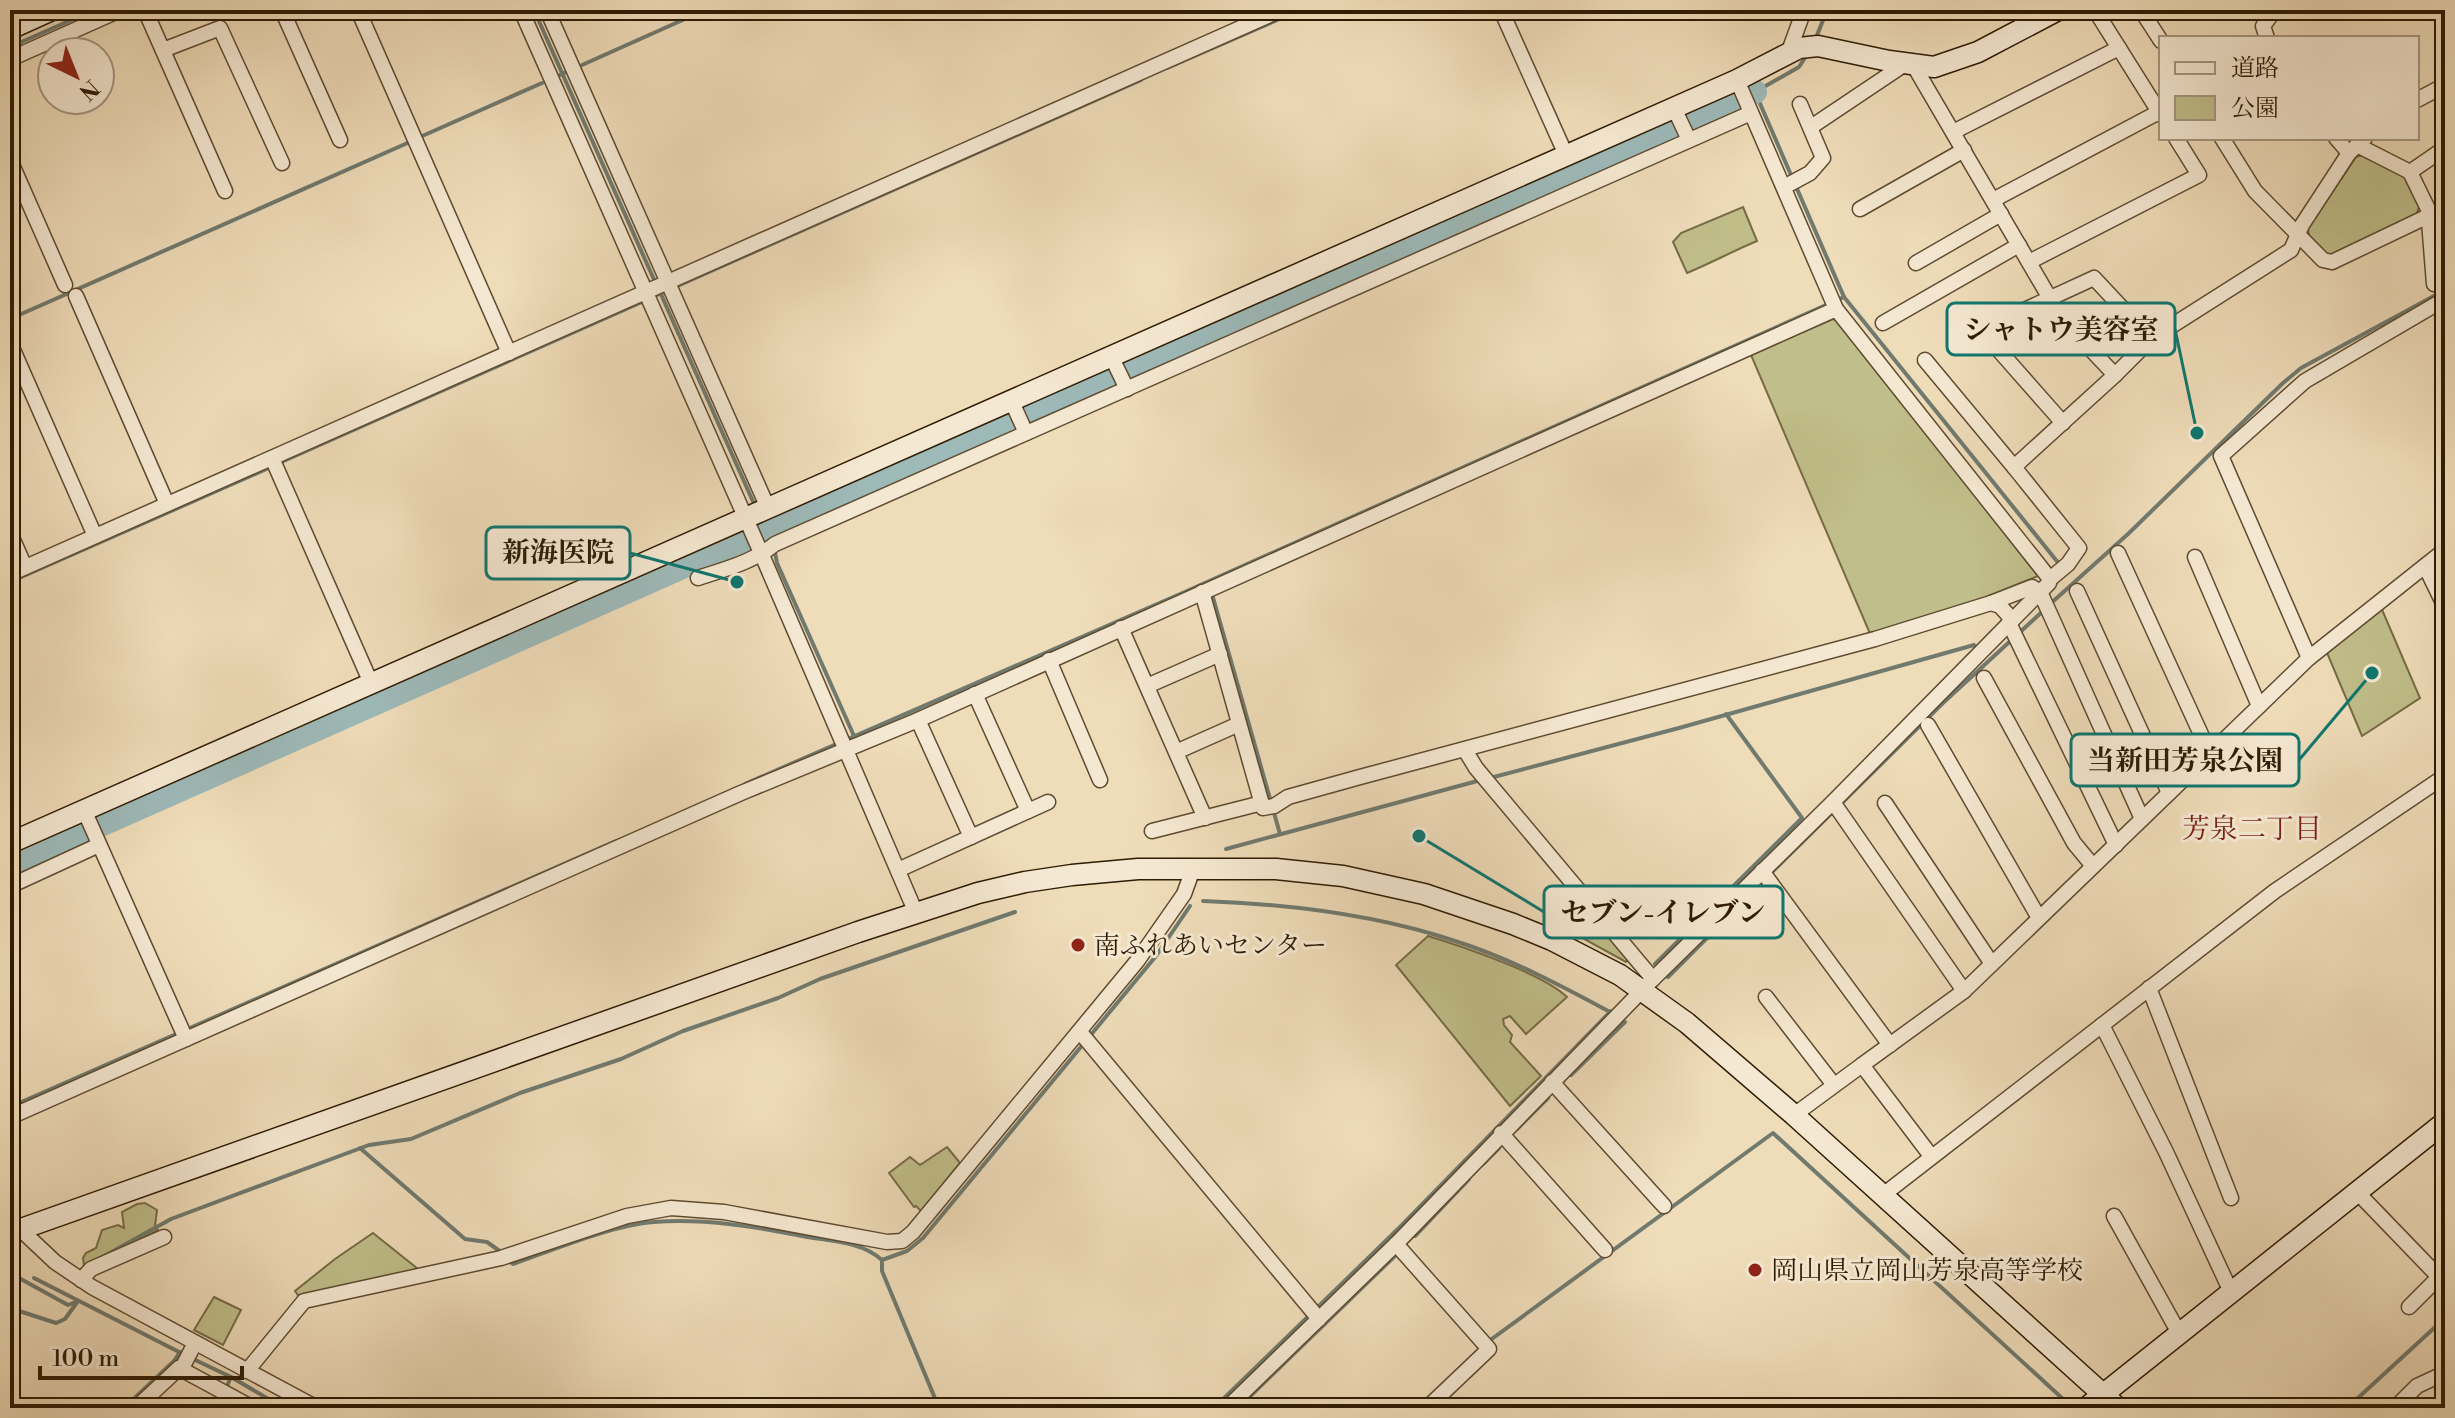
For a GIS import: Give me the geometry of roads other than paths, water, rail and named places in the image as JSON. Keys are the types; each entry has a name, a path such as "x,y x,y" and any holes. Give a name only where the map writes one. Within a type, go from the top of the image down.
{"street":[{"path":"10,29 52,10"},
{"path":"10,59 120,10"},
{"path":"145,10 225,191"},
{"path":"282,10 340,140"},
{"path":"358,10 509,353"},
{"path":"521,10 662,288 768,508"},
{"path":"547,10 662,288 747,523 916,913"},
{"path":"10,574 167,504 274,462 509,353 662,288 1281,10"},
{"path":"1501,10 1566,155"},
{"path":"1802,50 1804,10"},
{"path":"698,578 1688,138 1802,50 1934,67 1978,52 2058,10"},
{"path":"2095,10 2159,111"},
{"path":"2141,10 2159,38"},
{"path":"2266,36 2263,26 2275,10"},
{"path":"163,50 220,28 282,163"},
{"path":"1953,132 2119,48"},
{"path":"1811,127 1910,65"},
{"path":"1910,65 1964,150 2062,319 2115,375"},
{"path":"2419,99 2445,85"},
{"path":"10,886 92,828 371,683 747,523 768,508 1114,361 1566,155 1677,113 1744,96"},
{"path":"1744,96 1790,184 1834,304 2059,571"},
{"path":"1790,184 1810,173 1823,158 1800,104"},
{"path":"1677,113 1688,138"},
{"path":"1993,200 2159,114"},
{"path":"2029,262 2199,175 2177,140"},
{"path":"2223,140 2255,191 2323,260 2332,262 2445,208"},
{"path":"2014,467 2151,339 2291,250 2357,145 2410,172 2428,209 2434,284"},
{"path":"2410,172 2445,148"},
{"path":"1860,209 1964,150"},
{"path":"10,160 167,504"},
{"path":"1916,263 2001,214"},
{"path":"1883,323 2019,245"},
{"path":"2063,423 1981,330 2094,278 2151,339"},
{"path":"2309,658 2221,456 2305,381 2445,299"},
{"path":"10,1117 183,1034 727,799 843,743 918,720 1834,304"},
{"path":"10,343 95,536"},
{"path":"1227,1408 1315,1314 1396,1244 1648,985 1766,876 2044,601 2059,571 2079,548 1925,360"},
{"path":"1114,361 1126,387"},
{"path":"1014,405 1025,431"},
{"path":"274,462 371,683"},
{"path":"10,533 25,567"},
{"path":"1794,1115 1964,991 2309,658 2445,550"},
{"path":"2118,553 2210,754"},
{"path":"2195,557 2259,706"},
{"path":"2425,566 2445,607"},
{"path":"1152,831 1268,805 1288,797 1875,639 2032,587 2044,601 2142,819"},
{"path":"1208,590 1220,654 1239,724 1268,805"},
{"path":"2077,591 2169,793"},
{"path":"1991,603 2006,611 2010,617 2116,845"},
{"path":"1121,628 1205,818"},
{"path":"1147,686 1220,654"},
{"path":"1049,660 1100,780"},
{"path":"1984,678 2074,843 2093,866"},
{"path":"975,694 1028,811"},
{"path":"918,720 971,837"},
{"path":"1176,752 1239,724"},
{"path":"1928,725 2039,918"},
{"path":"1465,750 1486,781 1648,985 2110,1401"},
{"path":"1883,1195 2275,891 2445,776"},
{"path":"898,870 1048,802"},
{"path":"1885,803 1992,964"},
{"path":"1836,807 1964,991"},
{"path":"10,843 92,828"},
{"path":"92,828 183,1034"},
{"path":"13,1227 916,913 1025,882 1138,869 1276,869 1343,876 1424,894 1552,940 1620,975 1648,985"},
{"path":"247,1371 304,1301 505,1257 627,1216 671,1208 724,1212 862,1239 902,1241 1085,1036 1184,894 1193,869"},
{"path":"1766,876 1890,1045"},
{"path":"2149,988 2231,1198"},
{"path":"1766,997 1834,1085"},
{"path":"2102,1025 2231,1292"},
{"path":"1085,1036 1315,1314"},
{"path":"1862,1065 1931,1156"},
{"path":"1552,1082 1664,1206"},
{"path":"2086,1408 2110,1401 2179,1333 2445,1122"},
{"path":"1501,1133 1605,1250"},
{"path":"2357,1192 2439,1277 2409,1307"},
{"path":"2114,1216 2179,1333"},
{"path":"13,1227 81,1280 194,1346 317,1408"},
{"path":"81,1280 91,1269 164,1237"},
{"path":"1396,1244 1489,1349 1427,1408"},
{"path":"136,1408 182,1368 194,1346"},
{"path":"182,1368 253,1408"},
{"path":"2395,1408 2417,1386 2445,1373"}],"waterway":[{"path":"10,47 94,10"},
{"path":"534,10 656,284"},
{"path":"582,65 705,10"},
{"path":"1167,68 1300,10"},
{"path":"1816,38 1827,10"},
{"path":"1808,53 1799,67 1755,92 1844,297 2060,565"},
{"path":"558,76 566,72"},
{"path":"657,295 1141,80"},
{"path":"420,137 542,83"},
{"path":"10,865 1755,92"},
{"path":"10,319 412,141"},
{"path":"2049,605 2128,534 2301,368 2445,290"},
{"path":"660,292 755,506"},
{"path":"745,784 1187,591 1844,297"},
{"path":"279,463 642,302"},
{"path":"10,582 271,467"},
{"path":"766,523 768,530"},
{"path":"765,531 769,541"},
{"path":"775,553 854,736"},
{"path":"1212,594 1280,834"},
{"path":"1770,874 1943,703 2043,611"},
{"path":"1490,778 1974,645"},
{"path":"1655,964 1802,818 1726,714"},
{"path":"1226,849 1481,780"},
{"path":"10,1107 616,841"},
{"path":"1668,977 1764,881"},
{"path":"1203,901 1330,912 1424,932 1515,964 1610,1012"},
{"path":"939,1408 882,1271 882,1260 907,1251 923,1238 1156,956 1190,906"},
{"path":"99,1259 171,1219 369,1145 411,1139 520,1093 621,1059 683,1031 778,998 820,979 1015,912"},
{"path":"1214,1408 1400,1227 1611,1011"},
{"path":"1571,1075 1625,1022"},
{"path":"1517,1129 1548,1098"},
{"path":"1489,1341 1773,1133 2063,1399"},
{"path":"360,1148 465,1239 487,1242 501,1252"},
{"path":"1483,1164 1499,1148"},
{"path":"1415,1236 1469,1179"},
{"path":"507,1259 513,1264 583,1239 638,1224 692,1221 837,1241 866,1249 882,1260"},
{"path":"1238,1408 1397,1254"},
{"path":"10,1275 68,1305 76,1302"},
{"path":"34,1278 183,1354"},
{"path":"10,1308 56,1323 65,1319 78,1301"},
{"path":"2347,1408 2445,1318"},
{"path":"124,1408 180,1352"},
{"path":"191,1358 284,1408"},
{"path":"217,1408 231,1377"}],"place":[{"name":"シャトウ美容室","path":"2197,433"},
{"name":"新海医院","path":"737,582"},
{"name":"当新田芳泉公園","path":"2372,673"},
{"name":"セブン-イレブン","path":"1419,836"},
{"name":"南ふれあいセンター","path":"1078,945"},
{"name":"岡山県立岡山芳泉高等学校","path":"1755,1270"}],"district":[{"name":"芳泉二丁目","path":"2252,828"}]}
